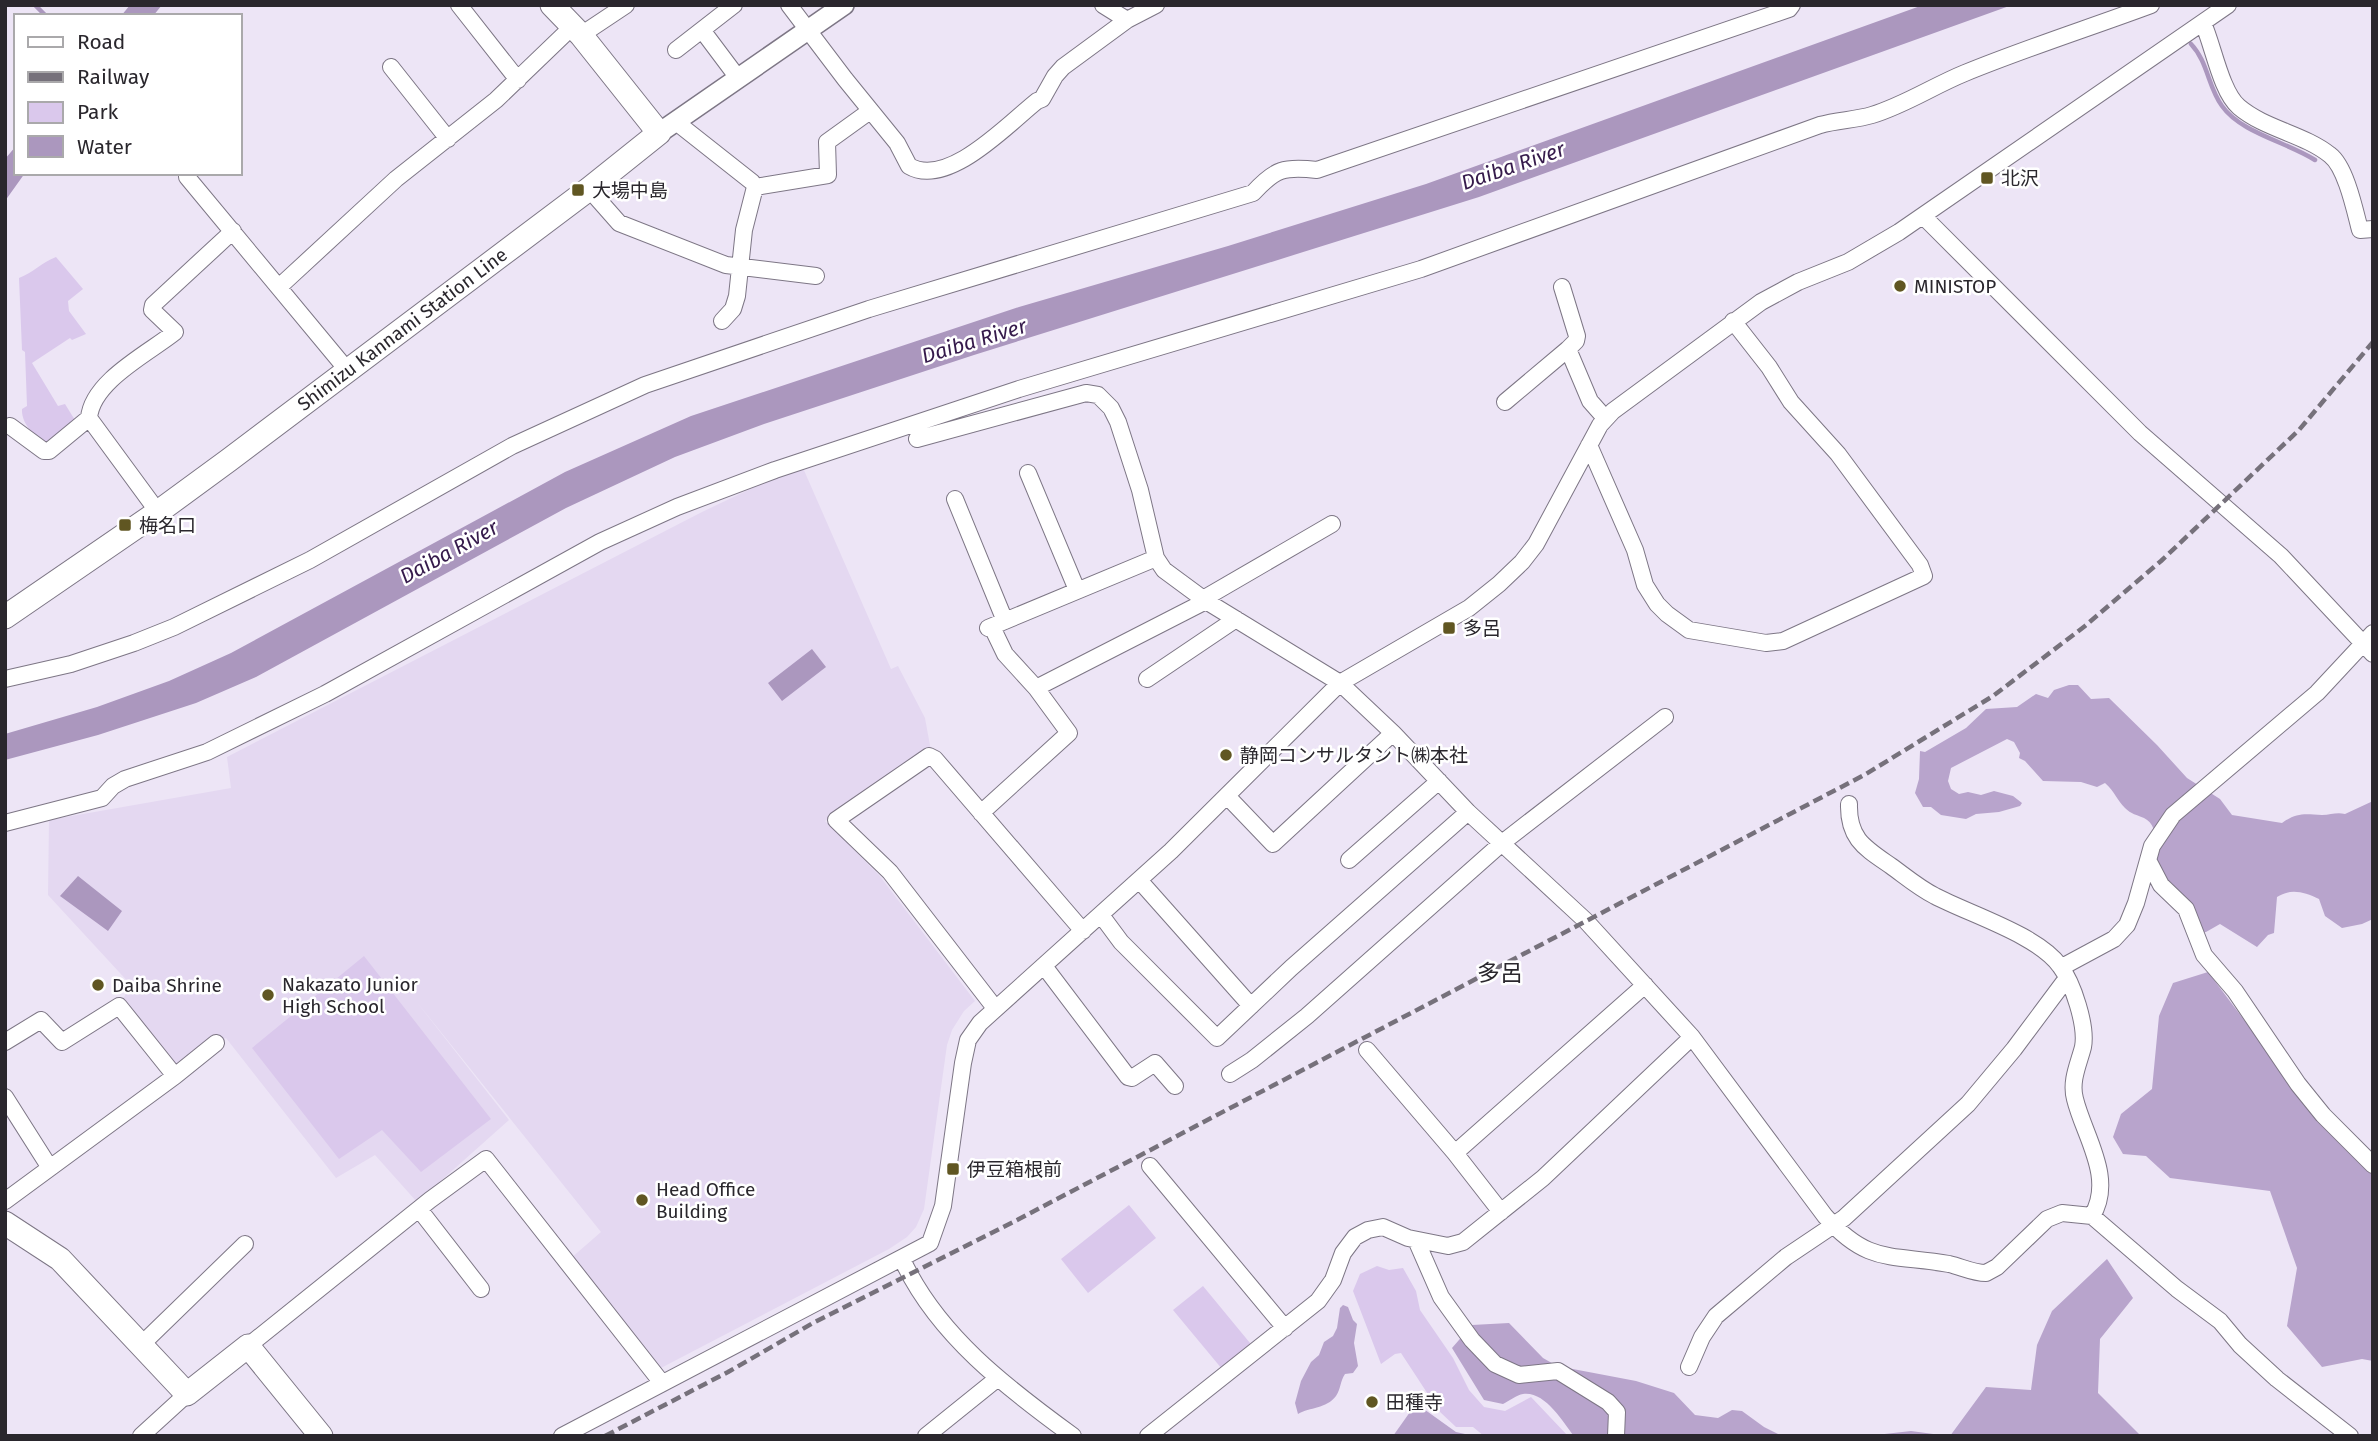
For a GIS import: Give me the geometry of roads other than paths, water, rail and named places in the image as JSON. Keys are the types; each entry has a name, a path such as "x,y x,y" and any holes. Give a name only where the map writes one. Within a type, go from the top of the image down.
{"main road":[{"path":"552,5 668,128"},
{"name":"Shimizu Kannami Station Line","path":"5,617 158,512 668,128"},
{"path":"5,1223 60,1259 187,1394 248,1346 321,1436"}],"street":[{"path":"459,5 518,80"},
{"path":"279,287 396,179 577,30 626,5"},
{"path":"676,50 734,5"},
{"path":"789,5 897,143 909,166 922,172 938,170 977,151 1042,99 1063,67 1127,20 1156,5"},
{"path":"755,187 668,128 844,5"},
{"path":"1103,5 1127,20"},
{"path":"5,679 71,664 174,627 310,560 512,446 645,385 869,309 1253,193 1270,174 1291,167 1317,170 1789,9 1792,5"},
{"path":"5,823 102,799 113,786 125,779 206,752 326,694 600,542 677,507 775,470 1019,389 1421,269 1820,125 1839,119 1869,116 1895,107 1936,85 1977,68 2151,5"},
{"path":"562,1436 930,1243 943,1206 962,1063 968,1040 980,1023 1171,851 1340,683 1469,608 1514,569 1536,544 1605,418 1733,321 1778,292 1848,262 1923,215 2228,5"},
{"path":"2203,23 2233,101 2254,116 2330,155 2340,170 2354,205 2360,230 2373,229"},
{"path":"702,30 738,78"},
{"path":"391,67 447,139"},
{"path":"755,187 828,176 827,142 870,111"},
{"path":"187,177 348,370"},
{"path":"722,321 733,309 737,296 744,230 755,187"},
{"path":"589,189 619,223 726,265 816,276"},
{"path":"1689,1367 1702,1336 1716,1316 1786,1257 1844,1218 1968,1104 2014,1049 2064,973 2121,932 2131,916 2157,837 2173,815 2317,693 2370,644 2281,556 2140,433 1923,215"},
{"path":"10,426 44,451 49,451 89,418 90,411 113,378 175,332 152,310 153,305 233,231"},
{"path":"1505,402 1576,341 1577,336 1562,287"},
{"path":"1590,444 1635,550 1645,585 1657,604 1689,630 1766,643 1783,640 1924,576 1920,565 1854,475 1791,402 1733,321"},
{"path":"1568,349 1590,401 1605,418"},
{"path":"1019,389 1024,409"},
{"path":"917,439 1086,393 1098,395 1111,408 1118,422 1140,490 1156,558 1164,570 1205,600 1340,683 1393,733 1468,812 1586,921 1692,1037 1833,1226 1851,1241 1882,1256 1949,1264 1986,1273 1997,1267 2047,1219 2062,1213 2092,1216 2177,1289 2220,1321 2240,1345 2277,1379 2350,1436"},
{"path":"89,418 158,512"},
{"path":"1028,473 1077,590"},
{"path":"955,499 1005,654 1036,688 1069,733 981,813"},
{"path":"1036,688 1205,600 1332,524"},
{"path":"995,625 1156,558"},
{"path":"1147,678 1236,619"},
{"path":"1230,1074 1307,1016 1502,843 1665,717"},
{"path":"1227,796 1273,844 1393,733"},
{"path":"996,1008 890,872 836,820 929,757 935,759 1083,931"},
{"path":"1349,860 1438,781"},
{"path":"1849,804 1848,816 1853,833 1877,856 1935,897 2030,942 2051,956 2064,973 2080,1012 2084,1034 2074,1093 2100,1177 2100,1196 2092,1216"},
{"path":"1101,915 1121,942 1217,1038 1291,968 1468,812"},
{"path":"2149,862 2161,885 2186,909 2204,955 2241,1000 2298,1084 2323,1115 2373,1165"},
{"path":"1139,880 1251,1006"},
{"path":"1044,966 1128,1077 1132,1078 1155,1063 1175,1086"},
{"path":"1455,1153 1645,985"},
{"path":"5,1042 41,1020 62,1042 119,1006 175,1076"},
{"path":"1148,1436 1318,1301 1354,1237 1383,1227 1416,1240 1448,1246 1463,1242 1543,1178 1692,1037"},
{"path":"5,1201 216,1043"},
{"path":"1367,1050 1455,1153 1501,1212"},
{"path":"5,1097 50,1168"},
{"path":"248,1346 486,1159 662,1383"},
{"path":"1150,1166 1285,1328"},
{"path":"419,1209 481,1289"},
{"path":"1416,1240 1441,1297 1472,1340 1495,1364 1519,1375 1558,1371 1608,1402 1617,1412 1616,1436"},
{"path":"141,1345 245,1244"},
{"path":"902,1259 924,1300 950,1331 1021,1398 1073,1436"},
{"path":"926,1436 998,1378"},
{"path":"141,1436 187,1394"}],"water":[{"path":"130,5 162,5 155,14 123,14"},
{"name":"Daiba River","path":"1923,5 2012,5 1479,197 974,355 764,424 675,457 566,508 256,677 196,703 98,735 5,760 5,734 97,707 169,681 231,653 565,472 691,416 1019,307 1426,184"},
{"path":"14,148 14,175 24,175 5,201 5,159"},
{"path":"812,649 826,667 782,701 768,683"},
{"path":"78,876 122,911 108,931 60,896"}],"waterway":[{"path":"35,5 44,14"},
{"path":"2191,44 2201,59 2217,99 2230,115 2252,130 2315,160"}],"railway":[{"path":"605,1436 728,1372 813,1323 1019,1219 1866,774 1993,696 2085,626 2161,561 2299,430 2373,342"}],"place":[{"name":"北沢","path":"1987,178"},
{"name":"大場中島","path":"578,190"},
{"name":"MINISTOP","path":"1900,286"},
{"name":"梅名口","path":"125,525"},
{"name":"多呂","path":"1449,628"},
{"name":"静岡コンサルタント㈱本社","path":"1226,755"},
{"name":"Daiba Shrine","path":"98,985"},
{"name":"Nakazato Junior High School","path":"268,995"},
{"name":"伊豆箱根前","path":"953,1169"},
{"name":"Head Office Building","path":"642,1200"},
{"name":"田種寺","path":"1372,1402"}],"district":[{"name":"多呂","path":"1500,973"}]}
